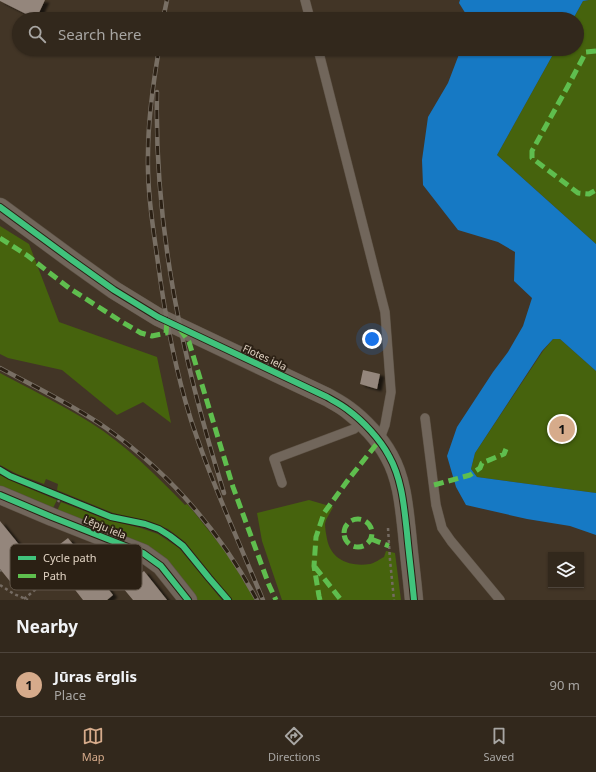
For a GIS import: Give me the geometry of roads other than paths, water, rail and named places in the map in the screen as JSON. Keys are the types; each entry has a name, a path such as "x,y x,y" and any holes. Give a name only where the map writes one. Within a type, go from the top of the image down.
{"street":[{"name":"Flotes iela","path":"0,207 84,269 152,314 327,397 348,410 363,422 389,455 401,487 414,600"},
{"name":"Lēpju iela","path":"0,495 120,544"},
{"name":"Lēpju iela","path":"142,553 161,566 188,600"}],"lane":[{"path":"305,0 308,12"},
{"path":"320,56 385,312 391,392 385,424 379,441"},
{"path":"425,418 436,505 442,528 500,600"},
{"path":"282,483 274,459 354,429 363,422"}],"water":[{"path":"460,0 589,0 583,1 577,12 465,12 459,3"},
{"path":"458,56 552,56 497,155 596,244 596,371 560,339 553,339 542,351 475,453 471,469 477,477 596,493 596,535 570,526 527,519 466,505 456,487 447,456 457,427 508,352 523,326 532,298 514,281 515,252 498,242 458,230 423,185 422,160 428,117 448,83"}],"railway":[{"path":"164,12 167,0"},
{"path":"158,56 150,115 148,168 152,222 167,323 175,362 191,420 207,465 263,600"},
{"path":"157,92 157,143 160,194 174,295 196,394 224,493"},
{"path":"0,368 67,404 106,428 151,464 192,505 210,528 243,575 257,600"}],"place":[{"name":"Jūras ērglis","path":"562,429"}]}
